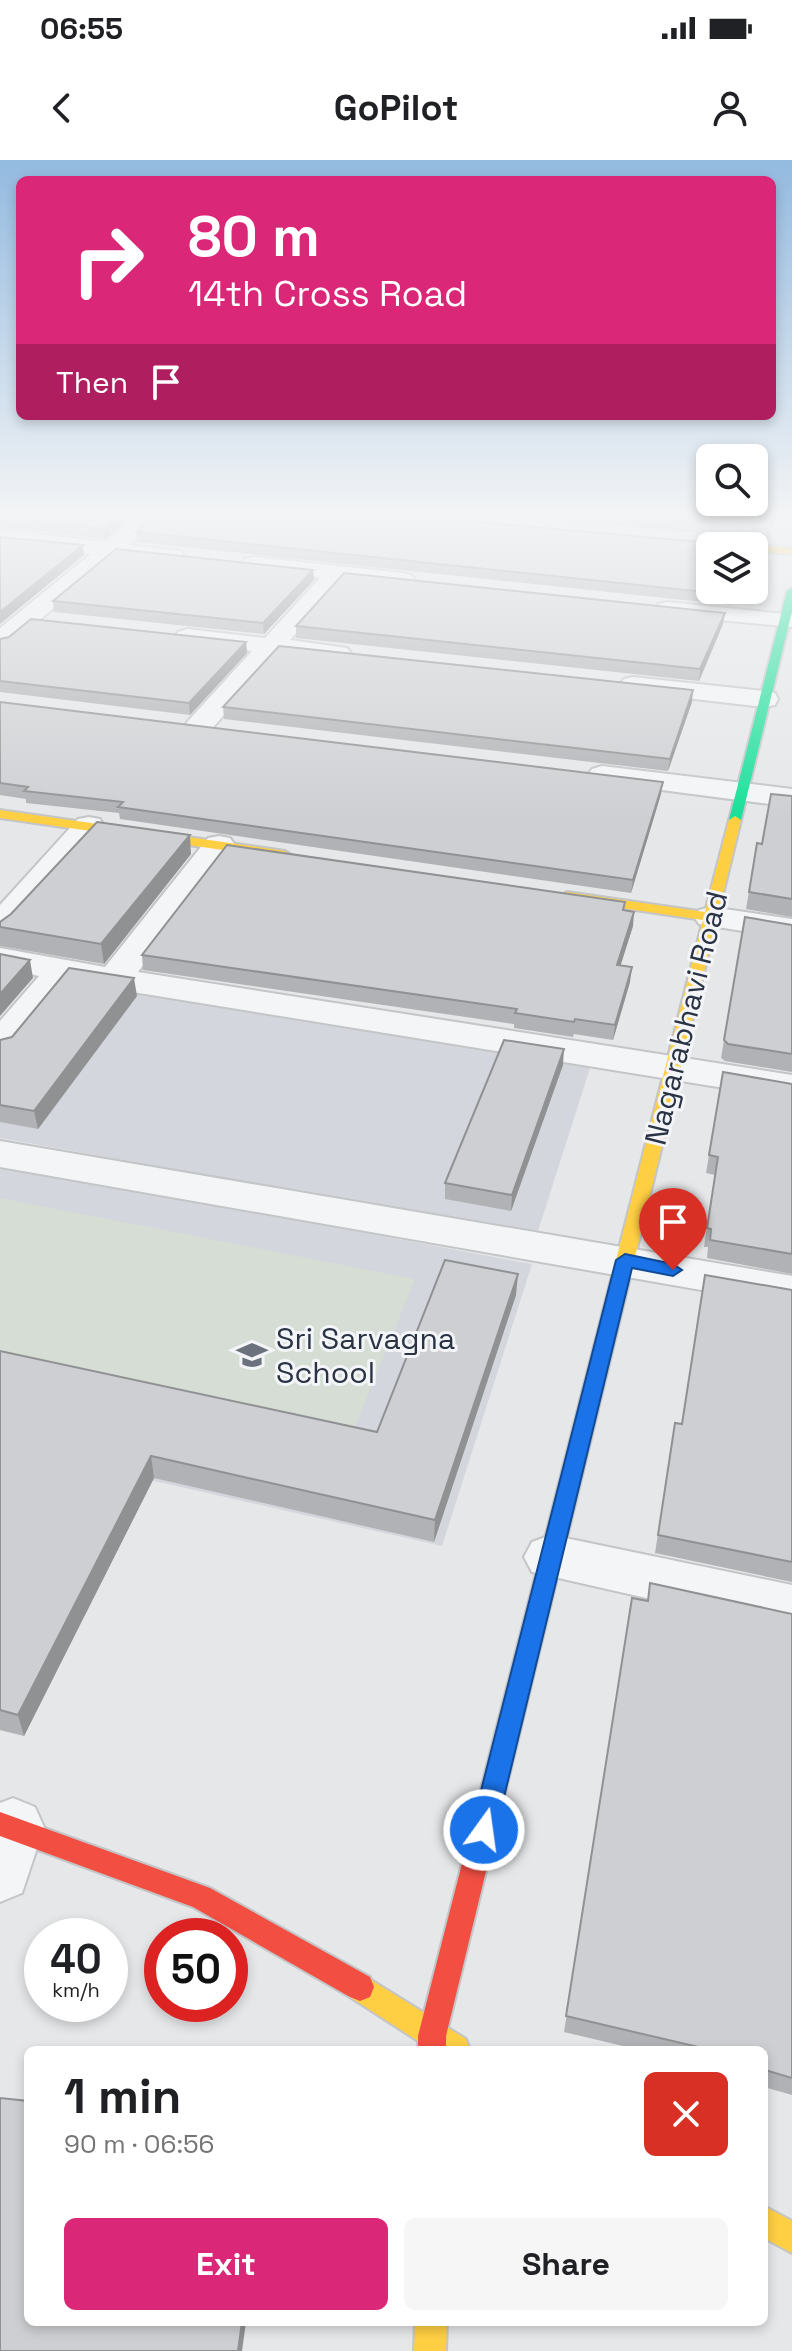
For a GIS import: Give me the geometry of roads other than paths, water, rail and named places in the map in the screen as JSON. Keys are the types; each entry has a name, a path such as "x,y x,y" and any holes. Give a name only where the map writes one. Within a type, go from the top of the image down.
{"main road":[{"name":"Nagarabhavi Road","path":"432,2043 786,615"},
{"path":"0,814 311,859"},
{"path":"541,892 711,917"},
{"path":"4,1841 201,1897 371,1993 432,2043"},
{"path":"768,2223 792,2237"},
{"path":"430,2351 431,2326"}],"street":[{"path":"0,641 31,615"},
{"path":"198,727 297,615"},
{"path":"731,615 785,621"},
{"path":"26,619 56,623"},
{"path":"162,634 363,656"},
{"path":"601,682 765,699"},
{"path":"166,723 229,730"},
{"path":"575,772 792,798"},
{"path":"0,925 89,826"},
{"path":"114,979 219,845"},
{"path":"711,917 792,929"},
{"path":"0,958 114,979 792,1087"},
{"path":"0,1045 63,969"},
{"path":"0,1154 792,1291"},
{"path":"551,1557 792,1608"}],"place":[{"name":"Sri Sarvagna School","path":"252,1355"}]}
